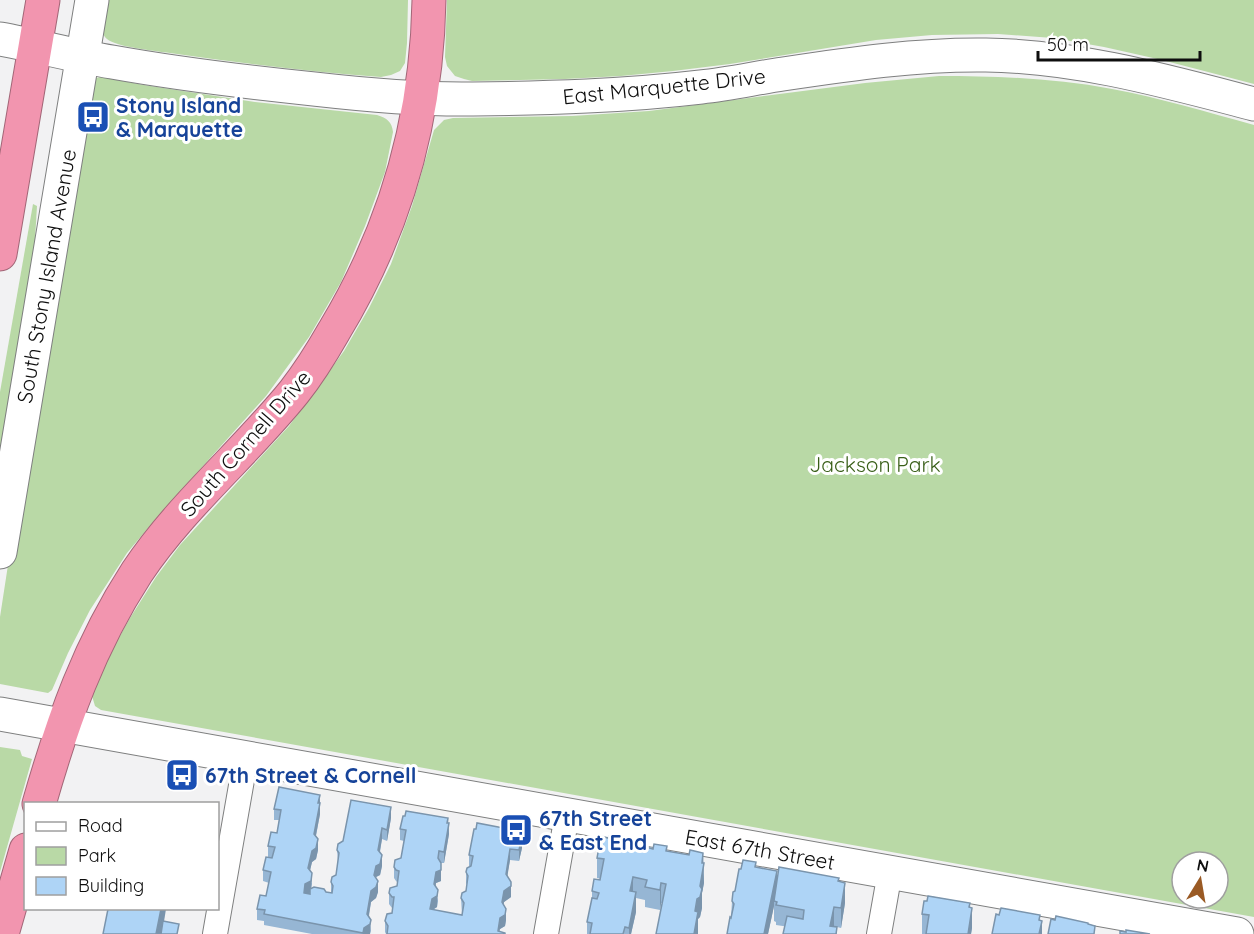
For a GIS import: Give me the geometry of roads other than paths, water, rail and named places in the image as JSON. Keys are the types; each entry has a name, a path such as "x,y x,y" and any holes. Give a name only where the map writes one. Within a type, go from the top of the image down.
{"highway":[{"path":"0,254 43,0"},
{"name":"South Cornell Drive","path":"40,802 75,692 96,644 138,572 159,542 294,392 319,357 352,302 371,262 408,163 421,100 429,30 429,0"},
{"path":"2,934 24,857"}],"street":[{"name":"South Stony Island Avenue","path":"0,552 92,0"},
{"name":"East Marquette Drive","path":"0,39 82,56 224,80 421,100 637,93 704,87 882,60 932,55 986,55 1041,57 1086,65 1169,82 1254,104"},
{"name":"East 67th Street","path":"0,714 1225,933"},
{"path":"215,934 246,757"},
{"path":"546,934 567,815"},
{"path":"879,934 890,872"}],"place":[{"name":"Stony Island & Marquette","path":"93,117"},
{"name":"67th Street & Cornell","path":"182,775"},
{"name":"67th Street & East End","path":"516,830"}],"park label":[{"name":"Jackson Park","path":"875,464"}]}
